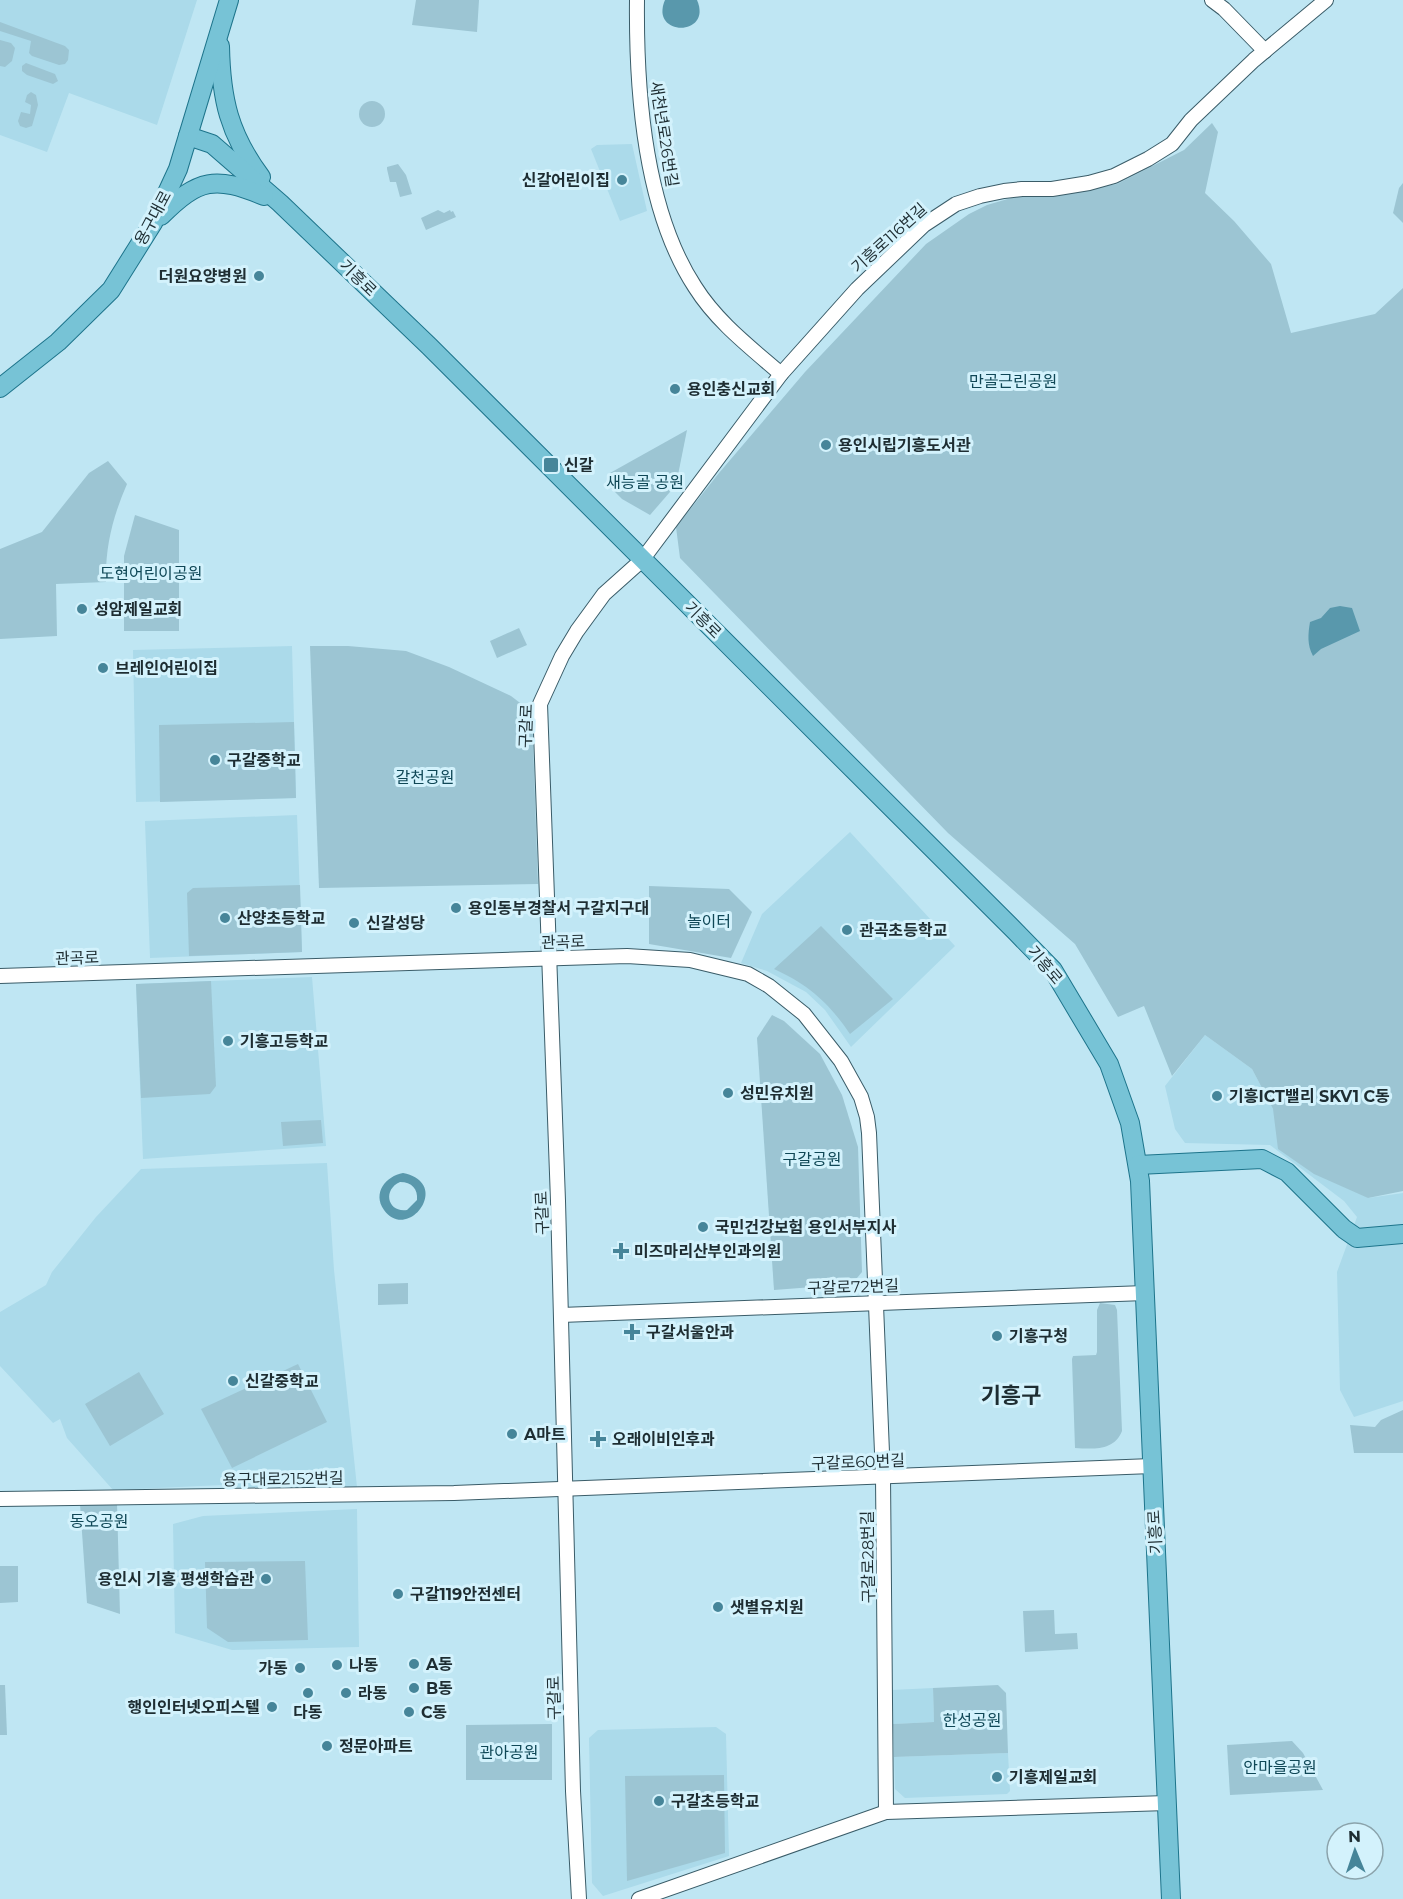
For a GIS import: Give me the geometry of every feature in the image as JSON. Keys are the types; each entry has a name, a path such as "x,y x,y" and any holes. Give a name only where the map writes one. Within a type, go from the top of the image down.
{"main road":[{"name":"용구대로","path":"0,388 58,342 111,290 153,223 178,169 229,0"},
{"path":"219,33 220,64 230,126 239,146 280,202"},
{"name":"기흥로","path":"188,136 212,144 280,202 429,346 1053,970 1109,1064 1130,1123 1138,1165 1171,1899"},
{"path":"153,223 182,196 200,186 216,182 240,186 280,202"},
{"path":"1138,1165 1262,1159 1287,1172 1344,1229 1357,1238 1403,1234"}],"street":[{"name":"새천년로26번길","path":"637,0 637,60 649,165 677,255 695,287 718,317 781,374"},
{"path":"1212,0 1224,9 1265,51"},
{"name":"기흥로116번길","path":"642,560 781,374 857,289 924,225 956,204 980,196 1004,191 1052,189 1089,183 1114,176 1148,159 1172,144 1191,120 1265,51 1326,0"},
{"name":"구갈로","path":"579,1899 573,1791 561,1314 540,704 562,656 577,631 604,594 642,560"},
{"name":"관곡로","path":"0,976 627,956 690,960 748,974 769,986 804,1014 830,1046 861,1097 867,1117 875,1303"},
{"name":"구갈로72번길","path":"561,1314 1145,1293"},
{"name":"구갈로28번길","path":"875,1303 883,1477 886,1812"},
{"name":"구갈로60번길","path":"566,1489 1152,1466"},
{"name":"용구대로2152번길","path":"0,1499 377,1495 566,1489"},
{"path":"639,1899 886,1812 1167,1803"}],"shaded area":[{"path":"0,0 197,0 157,125 69,93 47,152 0,135"},
{"path":"665,0 697,0 700,12 696,21 690,26 681,28 672,26 666,21 662,12"},
{"name":"신갈어린이집","path":"632,144 647,211 620,221 591,149 597,145"},
{"path":"1340,606 1352,608 1360,631 1321,649 1313,656 1308,639 1310,622 1321,618 1330,608"},
{"name":"구갈중학교","path":"292,646 296,798 136,802 133,650"},
{"name":"산양초등학교","path":"297,815 302,952 150,958 145,821"},
{"name":"관곡초등학교","path":"850,832 955,946 851,1047 825,1010 806,992 767,971 741,963 762,914"},
{"name":"기흥고등학교","path":"312,977 326,1146 143,1159 136,984"},
{"path":"1205,1035 1252,1069 1273,1109 1368,1198 1403,1193 1403,1401 1354,1417 1340,1390 1337,1272 1357,1217 1344,1201 1270,1145 1185,1143 1175,1129 1165,1086"},
{"path":"327,1163 334,1270 357,1487 232,1487 223,1485 113,1490 67,1438 60,1419 53,1423 0,1366 0,1312 46,1285 52,1272 96,1217 141,1169"},
{"path":"403,1173 418,1179 424,1188 425,1198 421,1208 404,1220 394,1218 384,1210 381,1204 380,1192 383,1186","holes":["400,1182 408,1183 416,1193 417,1200 407,1210 395,1208 390,1200 391,1190"]},
{"name":"용인시 기흥 평생학습관","path":"357,1509 359,1647 232,1650 175,1633 173,1524 203,1516"},
{"path":"933,1688 934,1722 893,1724 892,1690"},
{"name":"구갈초등학교","path":"716,1727 726,1734 729,1856 603,1896 592,1883 589,1738 598,1730"},
{"path":"1008,1753 1010,1791 1007,1794 905,1798 895,1789 894,1757"}],"green space":[{"path":"416,0 479,0 477,32 412,25"},
{"path":"0,22 65,46 69,50 68,60 65,64 59,65 32,56 29,53 31,41 0,31"},
{"path":"0,40 11,43 15,48 12,61 5,67 0,66"},
{"path":"26,63 55,74 58,81 53,84 27,75 22,71 22,66"},
{"path":"31,92 36,95 38,105 32,126 26,128 20,126 18,121 21,112 30,114 31,105 25,102 27,95"},
{"path":"372,101 382,104 385,114 382,124 372,127 362,124 359,114 362,104"},
{"name":"만골근린공원","path":"1212,123 1218,132 1205,193 1234,221 1271,264 1291,333 1375,314 1403,288 1403,1191 1368,1198 1314,1174 1278,1149 1273,1109 1252,1069 1205,1035 1172,1076 1144,1006 1118,1017 1075,944 948,833 680,558 676,527 805,372 926,244 969,214 987,205 1021,195 1063,194 1117,184 1184,150"},
{"path":"398,164 406,175 412,194 400,197 396,182 390,182 387,167"},
{"path":"1403,183 1403,223 1393,213 1399,188"},
{"path":"438,210 444,213 453,211 456,217 426,230 421,218"},
{"name":"새능골 공원","path":"687,430 676,485 650,515 622,499 607,484 610,473"},
{"path":"108,461 127,484 111,532 106,582 56,584 57,636 0,639 0,549 42,532 89,473"},
{"name":"도현어린이공원","path":"135,515 179,530 179,631 124,631 124,556"},
{"path":"519,628 527,645 497,658 490,641"},
{"name":"갈천공원","path":"310,646 348,646 406,651 449,667 511,696 532,712 538,884 319,888"},
{"path":"294,722 296,798 160,802 159,725"},
{"path":"300,885 302,952 189,956 187,893 193,888"},
{"name":"놀이터","path":"649,886 729,889 752,912 731,958 649,944"},
{"path":"821,926 893,999 850,1034 826,1004 808,988 774,969"},
{"path":"211,981 216,1086 210,1094 141,1098 136,984"},
{"name":"구갈공원","path":"772,1015 784,1021 820,1054 842,1095 858,1147 862,1272 852,1284 774,1290 757,1038"},
{"path":"321,1120 323,1143 283,1146 281,1122"},
{"path":"408,1283 408,1304 378,1305 378,1284"},
{"path":"1100,1303 1115,1305 1117,1310 1122,1431 1118,1438 1109,1445 1096,1448 1075,1448 1072,1359 1073,1356 1096,1355 1097,1310"},
{"path":"298,1364 327,1422 232,1468 201,1409"},
{"path":"139,1372 164,1414 110,1446 85,1404"},
{"path":"1403,1410 1403,1453 1354,1453 1350,1425 1375,1427 1381,1420"},
{"name":"동오공원","path":"117,1503 120,1614 87,1603 80,1504"},
{"path":"305,1561 308,1640 228,1642 207,1628 205,1562"},
{"path":"0,1566 18,1566 18,1602 0,1603"},
{"path":"1054,1610 1055,1634 1077,1633 1078,1649 1025,1652 1023,1611"},
{"path":"0,1685 5,1685 7,1735 0,1735"},
{"name":"한성공원","path":"998,1685 1006,1693 1008,1753 894,1757 893,1724 934,1722 933,1688"},
{"name":"관아공원","path":"552,1724 552,1780 466,1780 466,1725"},
{"name":"안마을공원","path":"1292,1741 1303,1753 1323,1790 1230,1795 1227,1745"},
{"path":"724,1775 725,1853 627,1881 625,1776"}],"place":[{"name":"신갈어린이집","path":"622,180"},
{"name":"더원요양병원","path":"259,276"},
{"name":"용인충신교회","path":"675,389"},
{"name":"용인시립기흥도서관","path":"826,445"},
{"name":"신갈","path":"551,465"},
{"name":"성암제일교회","path":"82,609"},
{"name":"브레인어린이집","path":"103,668"},
{"name":"구갈중학교","path":"215,760"},
{"name":"용인동부경찰서 구갈지구대","path":"456,908"},
{"name":"산양초등학교","path":"225,918"},
{"name":"신갈성당","path":"354,923"},
{"name":"관곡초등학교","path":"847,930"},
{"name":"기흥고등학교","path":"228,1041"},
{"name":"성민유치원","path":"728,1093"},
{"name":"기흥ICT밸리 SKV1 C동","path":"1217,1096"},
{"name":"국민건강보험 용인서부지사","path":"703,1227"},
{"name":"미즈마리산부인과의원","path":"621,1251"},
{"name":"구갈서울안과","path":"632,1332"},
{"name":"기흥구청","path":"997,1336"},
{"name":"신갈중학교","path":"233,1381"},
{"name":"A마트","path":"512,1434"},
{"name":"오래이비인후과","path":"598,1439"},
{"name":"용인시 기흥 평생학습관","path":"266,1579"},
{"name":"구갈119안전센터","path":"398,1594"},
{"name":"샛별유치원","path":"718,1607"},
{"name":"A동","path":"414,1664"},
{"name":"나동","path":"337,1665"},
{"name":"가동","path":"300,1668"},
{"name":"B동","path":"414,1688"},
{"name":"다동","path":"308,1693"},
{"name":"라동","path":"346,1693"},
{"name":"행인인터넷오피스텔","path":"272,1707"},
{"name":"C동","path":"409,1712"},
{"name":"정문아파트","path":"327,1746"},
{"name":"기흥제일교회","path":"997,1777"},
{"name":"구갈초등학교","path":"659,1801"}],"district":[{"name":"기흥구","path":"1011,1395"}]}
